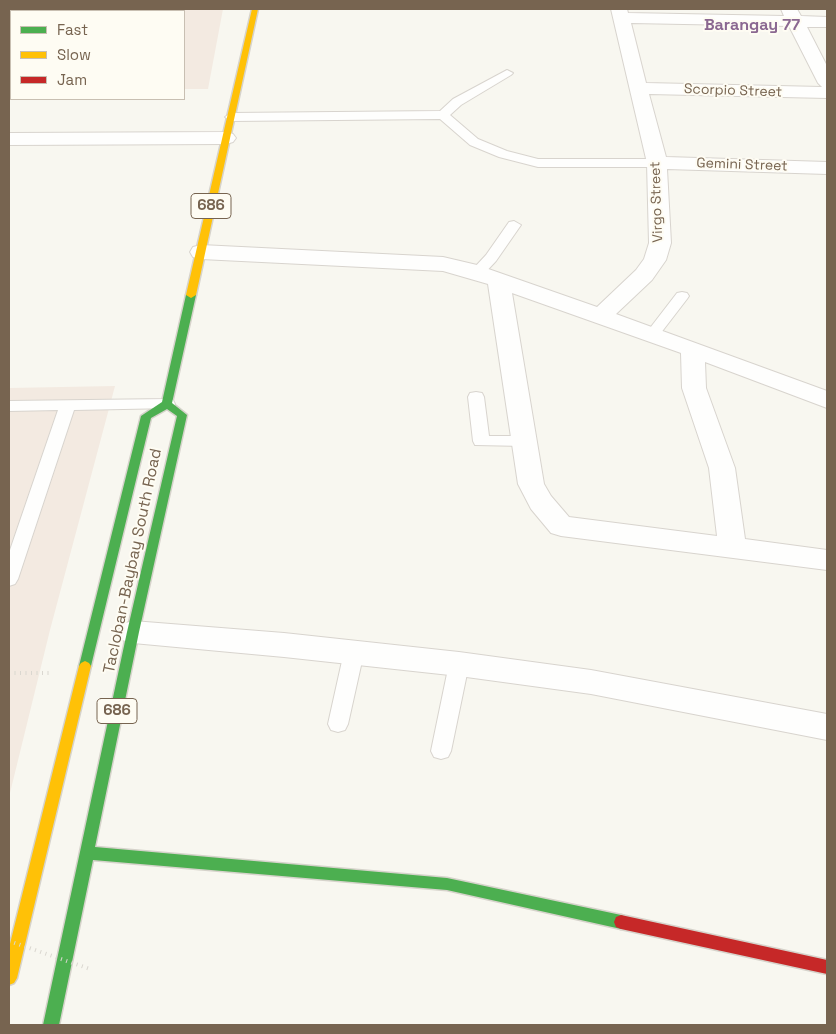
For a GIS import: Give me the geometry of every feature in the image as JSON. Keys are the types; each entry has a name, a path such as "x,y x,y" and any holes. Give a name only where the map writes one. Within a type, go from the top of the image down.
{"main road":[{"name":"686","path":"167,404 255,9"},
{"name":"Tacloban-Baybay South Road","path":"9,978 146,416 167,404 182,415 133,632 51,1025"},
{"path":"88,853 447,884 827,967"}],"street":[{"path":"620,13 792,15 827,22"},
{"name":"Virgo Street","path":"600,317 644,275 656,260 660,243 658,163 620,13"},
{"path":"792,15 827,84"},
{"name":"Scorpio Street","path":"638,88 827,93"},
{"path":"9,139 226,138"},
{"name":"Gemini Street","path":"658,163 827,168"},
{"path":"201,252 443,264 488,277 693,349 827,400"},
{"path":"488,277 524,441 531,484 541,502 561,526 598,532 732,546 827,560"},
{"path":"693,349 694,388 722,468 732,546"},
{"path":"133,632 354,652 459,664 591,682 827,726"}],"lane":[{"path":"231,117 442,115 457,102 507,73"},
{"path":"442,115 474,142 503,154 538,163 658,163"},
{"path":"488,277 492,258 514,225"},
{"path":"652,335 682,296"},
{"path":"476,397 482,441 524,441"},
{"path":"9,406 167,404"},
{"path":"9,579 68,405"},
{"path":"338,724 354,652"},
{"path":"441,751 459,664"}],"path":[{"path":"9,673 50,673"},
{"path":"9,941 90,969"}],"shaded area":[{"path":"9,9 223,9 208,89 185,89 185,10 10,10 9,85"},
{"path":"115,386 50,630 9,797 9,388"}],"traffic: fast":[{"path":"85,666 146,416 167,404 191,295"},
{"path":"51,1025 133,632 182,415 167,404"},
{"path":"87,853 447,884 621,922"}],"traffic: slow":[{"path":"191,295 255,9"},
{"path":"9,978 85,666"}],"traffic: jam":[{"path":"621,922 827,967"}],"district":[{"name":"Barangay 77","path":"752,26"}]}
